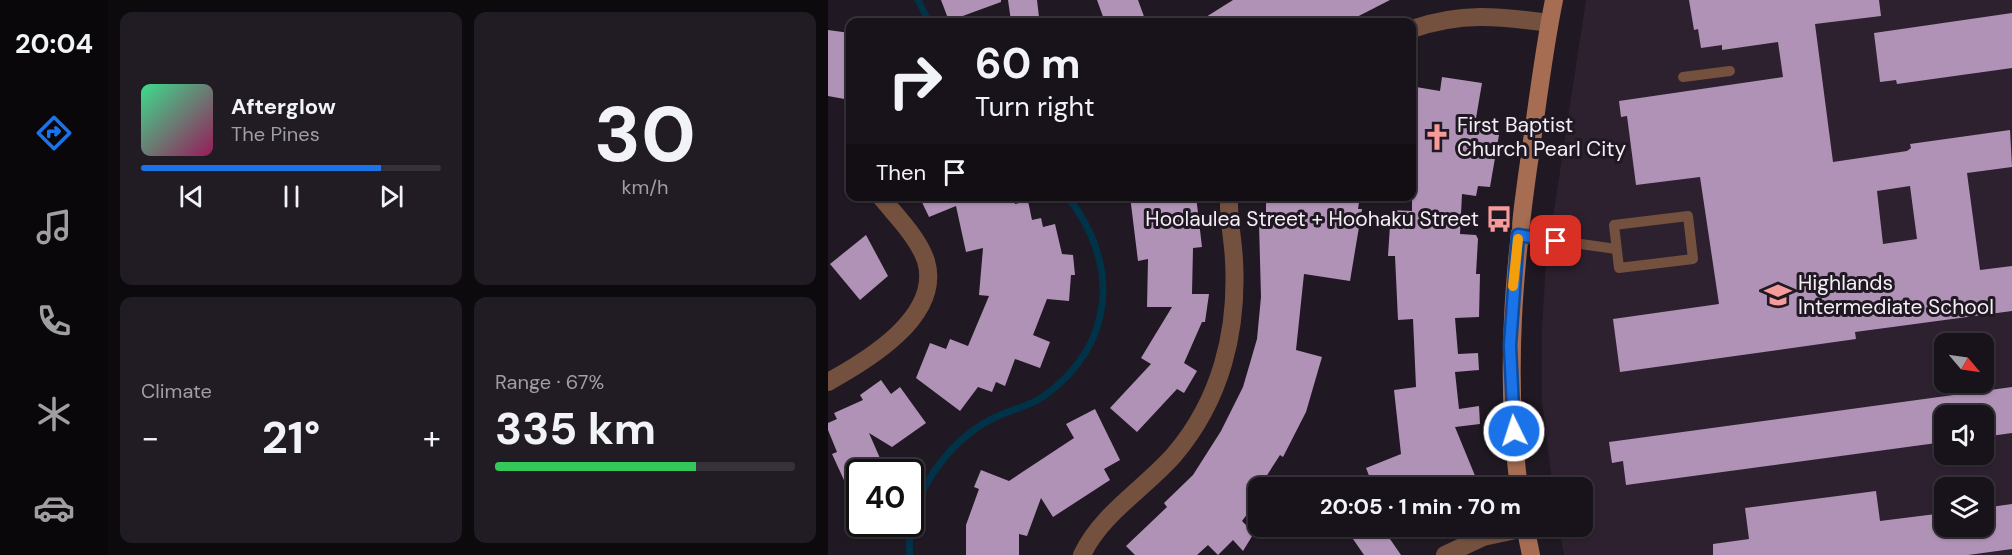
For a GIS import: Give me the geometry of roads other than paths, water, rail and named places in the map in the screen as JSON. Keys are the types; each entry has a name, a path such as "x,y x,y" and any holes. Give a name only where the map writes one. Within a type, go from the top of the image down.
{"street":[{"path":"1519,477 1512,407 1510,345 1518,235 1554,0"},
{"path":"1416,28 1444,20 1480,16 1549,23"},
{"path":"828,382 869,356 903,328 916,314 928,287 925,259 916,242 884,201"},
{"path":"1082,555 1103,523 1174,454 1197,422 1217,383 1226,358 1235,307 1229,201"},
{"path":"1445,555 1483,537"},
{"path":"1527,537 1531,555"}],"lane":[{"path":"1683,77 1730,71"},
{"path":"1688,216 1693,259 1618,268 1616,249 1614,225 1688,216"},
{"path":"1518,235 1616,249"}],"waterway":[{"path":"918,0 927,18"},
{"path":"910,555 910,535 914,514 932,474 945,457 977,428 1000,415 1044,396 1068,375 1085,353 1097,328 1102,302 1102,275 1096,248 1084,221 1070,201"}],"place":[{"name":"First Baptist Church Pearl City","path":"1437,137"},
{"name":"Hoolaulea Street + Hoohaku Street","path":"1499,219"},
{"name":"Highlands Intermediate School","path":"1778,295"}]}
